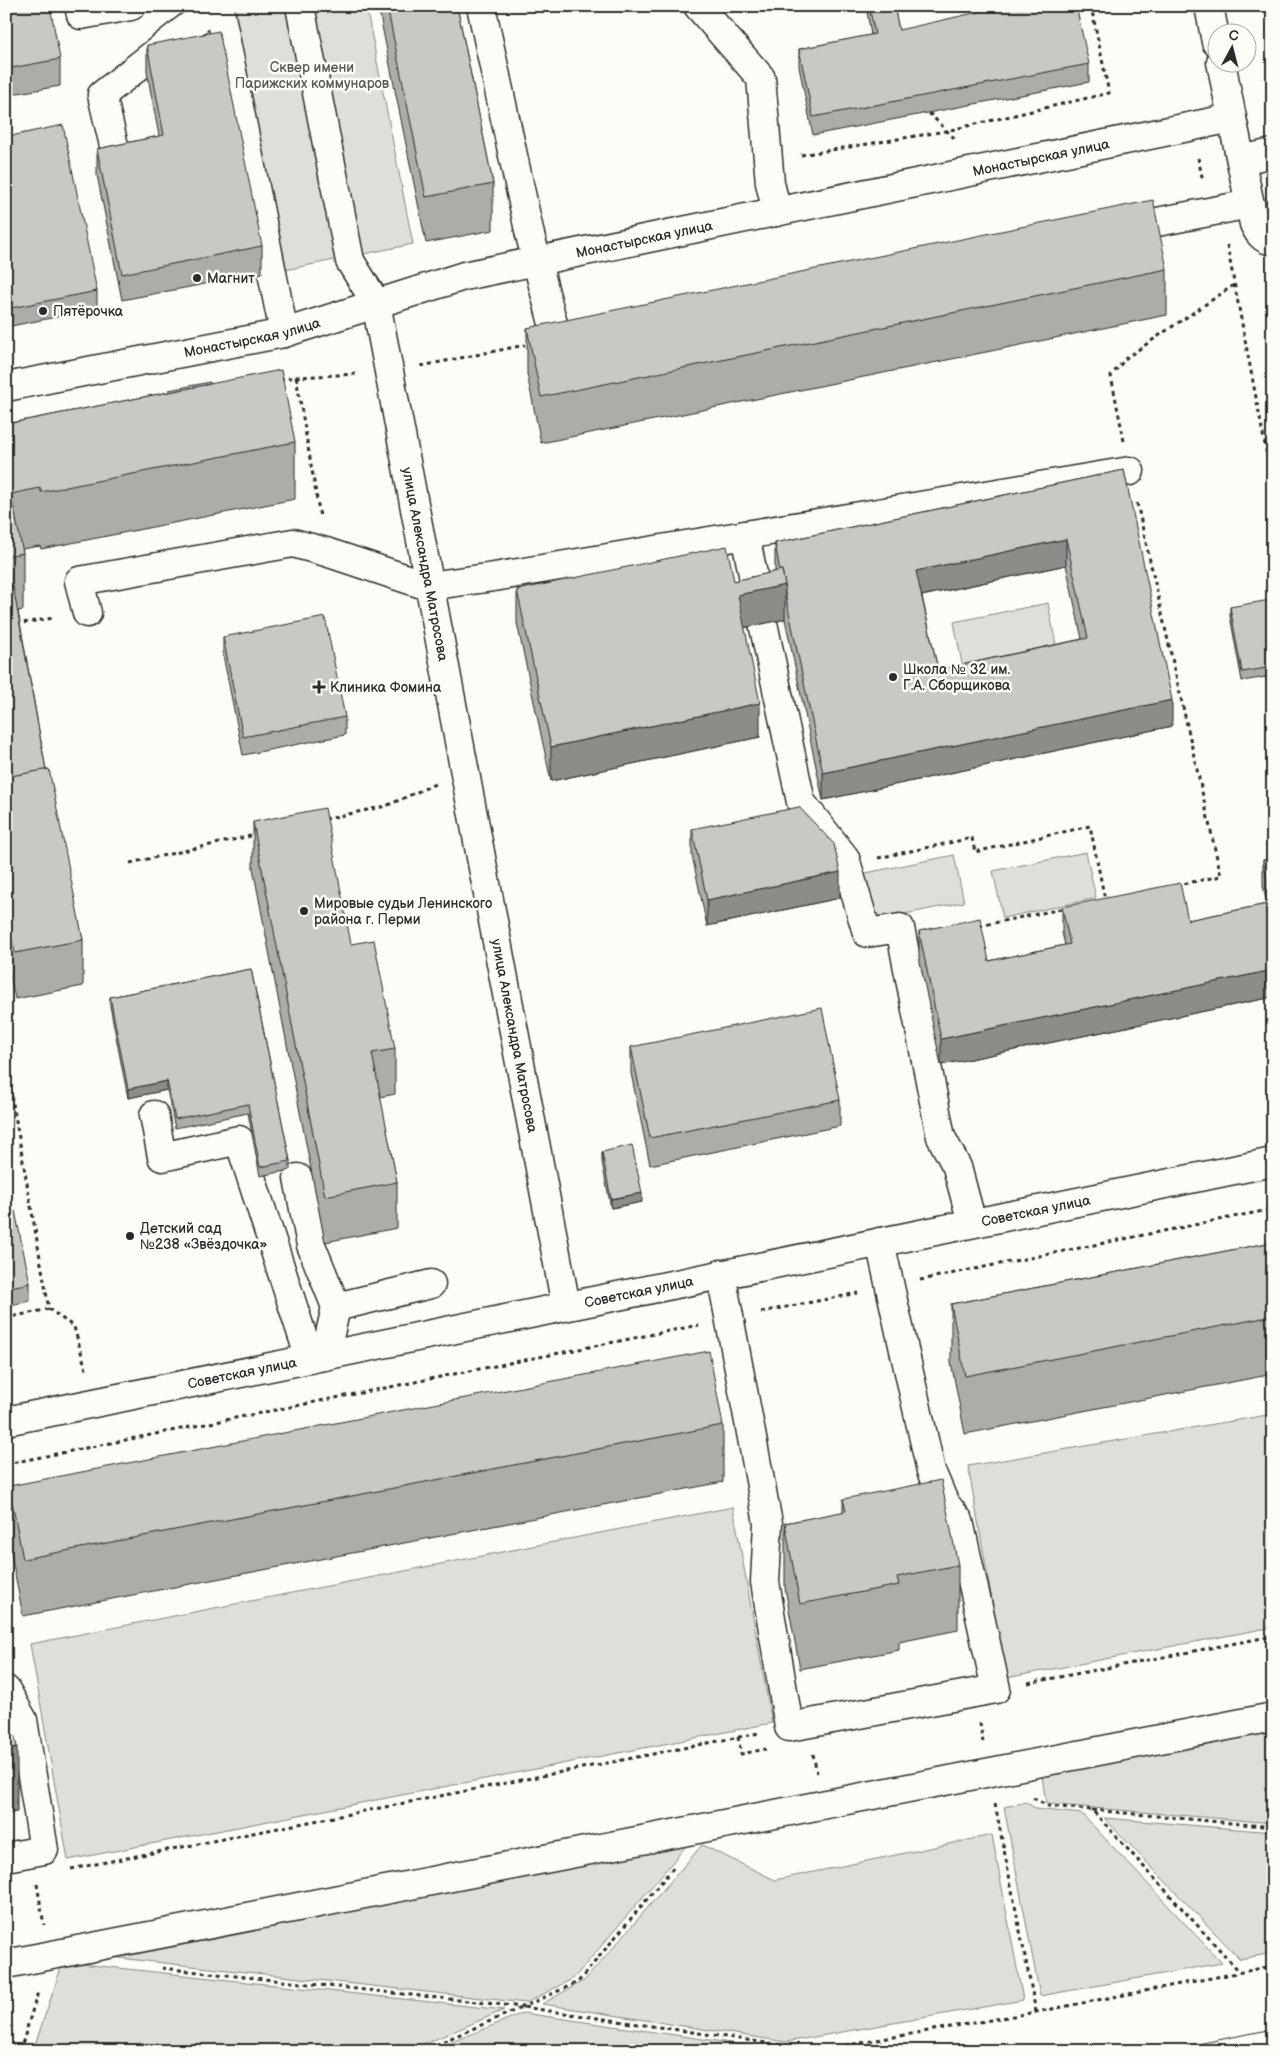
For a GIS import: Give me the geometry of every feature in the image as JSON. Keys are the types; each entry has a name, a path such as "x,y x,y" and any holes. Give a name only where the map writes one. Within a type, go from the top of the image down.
{"street":[{"path":"79,6 81,15 131,6"},
{"path":"116,150 102,95 215,6"},
{"path":"219,6 284,333"},
{"name":"улица Александра Матросова","path":"300,6 350,261 376,303 463,772 566,1306"},
{"path":"481,6 537,261 557,339 596,331"},
{"path":"698,6 761,78 770,183 777,212"},
{"path":"1209,6 1212,22"},
{"path":"1223,72 1254,224 1259,233 1269,241 1273,240"},
{"name":"Монастырская улица","path":"6,387 284,333 464,276 1232,118"},
{"path":"1241,160 1273,153"},
{"path":"1092,234 1250,204"},
{"path":"87,613 79,581 294,544 326,552 428,586 1130,471"},
{"path":"745,535 801,802 845,858 867,933 900,928 941,1137 957,1167 972,1223"},
{"path":"154,1115 162,1156 239,1140 317,1357"},
{"name":"Советская улица","path":"6,1421 1273,1162"},
{"path":"298,1178 311,1245 336,1307 317,1357"},
{"path":"722,1274 768,1523 765,1582 788,1726 985,1691 959,1521 944,1502 931,1471 880,1242"},
{"path":"336,1307 431,1284"},
{"path":"6,1690 23,1720 44,1850 6,1857"},
{"path":"6,1964 1273,1717"}],"path":[{"path":"961,6 962,11 990,6"},
{"path":"768,160 946,130 1109,93 1091,6"},
{"path":"929,113 959,144"},
{"path":"1221,210 1273,487"},
{"path":"1173,886 1221,876 1130,471 1112,376 1126,358 1234,285"},
{"path":"277,380 296,377 388,372 557,339"},
{"path":"296,377 326,552"},
{"path":"15,624 87,613"},
{"path":"320,820 386,806 463,772"},
{"path":"847,864 972,838 976,852 1090,826 1105,900"},
{"path":"130,863 263,833"},
{"path":"1095,902 1114,898"},
{"path":"970,928 1066,908"},
{"path":"6,1064 49,1309 74,1327 94,1403"},
{"path":"6,1464 1273,1209"},
{"path":"6,1318 49,1309"},
{"path":"1036,2012 989,1773 985,1691 1273,1636"},
{"path":"64,1871 788,1726"},
{"path":"1031,1797 1048,1806 1273,1827"},
{"path":"1092,1810 1240,1972"},
{"path":"421,2051 578,1982 707,1828"},
{"path":"20,2051 49,1956 35,1876"},
{"path":"160,1968 523,2007 816,2050 1036,2012 1273,1966"}],"green space":[{"name":"Сквер имени Парижских коммунаров","path":"231,6 366,6 413,244 285,270"},
{"path":"1048,603 1057,650 963,669 954,622"},
{"path":"1086,852 1096,898 1003,918 993,871"},
{"path":"954,855 964,902 871,921 861,874"},
{"path":"1273,1414 1273,1627 1006,1678 968,1466"},
{"path":"733,1507 772,1723 68,1860 30,1644"},
{"path":"1273,1732 1273,1823 1046,1804 1042,1776"},
{"path":"1026,1802 1036,1809 1082,1814 1222,1963 1040,1996 1004,1807"},
{"path":"1104,1818 1273,1832 1273,1953 1240,1959"},
{"path":"992,1835 1023,2000 786,2042 542,2004 585,1980 702,1845 775,1880"},
{"path":"687,1845 574,1978 526,2003 110,1957"},
{"path":"63,1962 504,2010 408,2051 33,2051"},
{"path":"523,2013 758,2047 738,2051 430,2051"}],"building":[{"path":"6,6 50,6 60,59 6,69"},
{"path":"387,6 457,6 493,184 426,197"},
{"path":"869,6 894,6 899,30 1005,6 1076,6 1089,64 813,117 799,49 875,34"},
{"path":"219,31 262,246 122,274 97,149 164,135 147,45"},
{"path":"63,125 97,291 6,309 6,137"},
{"path":"1153,200 1167,269 541,397 527,328"},
{"path":"281,370 295,442 41,492 40,488 11,494 23,553 6,556 6,424"},
{"path":"210,382 210,384 169,392 169,390"},
{"path":"1124,470 1172,700 823,773 775,543","holes":["1066,539 1088,638 938,670 916,571"]},
{"path":"727,546 734,581 782,570 785,585 738,595 760,703 551,747 517,590"},
{"path":"13,586 46,770 6,777 6,587"},
{"path":"1270,600 1273,616 1273,667 1242,672 1230,607"},
{"path":"325,617 345,717 243,737 223,637"},
{"path":"49,769 83,940 15,953 6,910 6,777"},
{"path":"799,807 834,844 840,872 707,900 692,829"},
{"path":"325,808 351,944 374,940 395,1049 372,1053 397,1182 325,1196 253,822"},
{"path":"1273,858 1273,970 941,1039 919,931 980,918 989,961 1070,944 1062,907 1180,883 1188,920 1272,903 1263,860"},
{"path":"251,969 290,1161 260,1167 248,1104 175,1119 167,1081 128,1089 110,997"},
{"path":"822,1008 840,1100 650,1138 631,1047"},
{"path":"632,1145 642,1193 611,1199 602,1152"},
{"path":"15,1211 30,1283 6,1288 6,1213"},
{"path":"1273,1242 1273,1316 965,1376 951,1304"},
{"path":"709,1351 723,1425 23,1559 9,1486"},
{"path":"941,1480 958,1565 897,1577 899,1585 800,1604 785,1523 846,1511 843,1499"},
{"path":"6,1695 17,1747 6,1749"}],"tram line":[{"path":"1163,2051 1273,2029"},
{"path":"1266,2051 1273,2049"}],"place":[{"name":"Магнит","path":"197,278"},
{"name":"Пятёрочка","path":"43,311"},
{"name":"Школа № 32 им. Г.А. Сборщикова","path":"893,677"},
{"name":"Клиника Фомина","path":"319,687"},
{"name":"Мировые судьи Ленинского района г. Перми","path":"304,911"},
{"name":"Детский сад №238 «Звёздочка»","path":"130,1236"}]}
